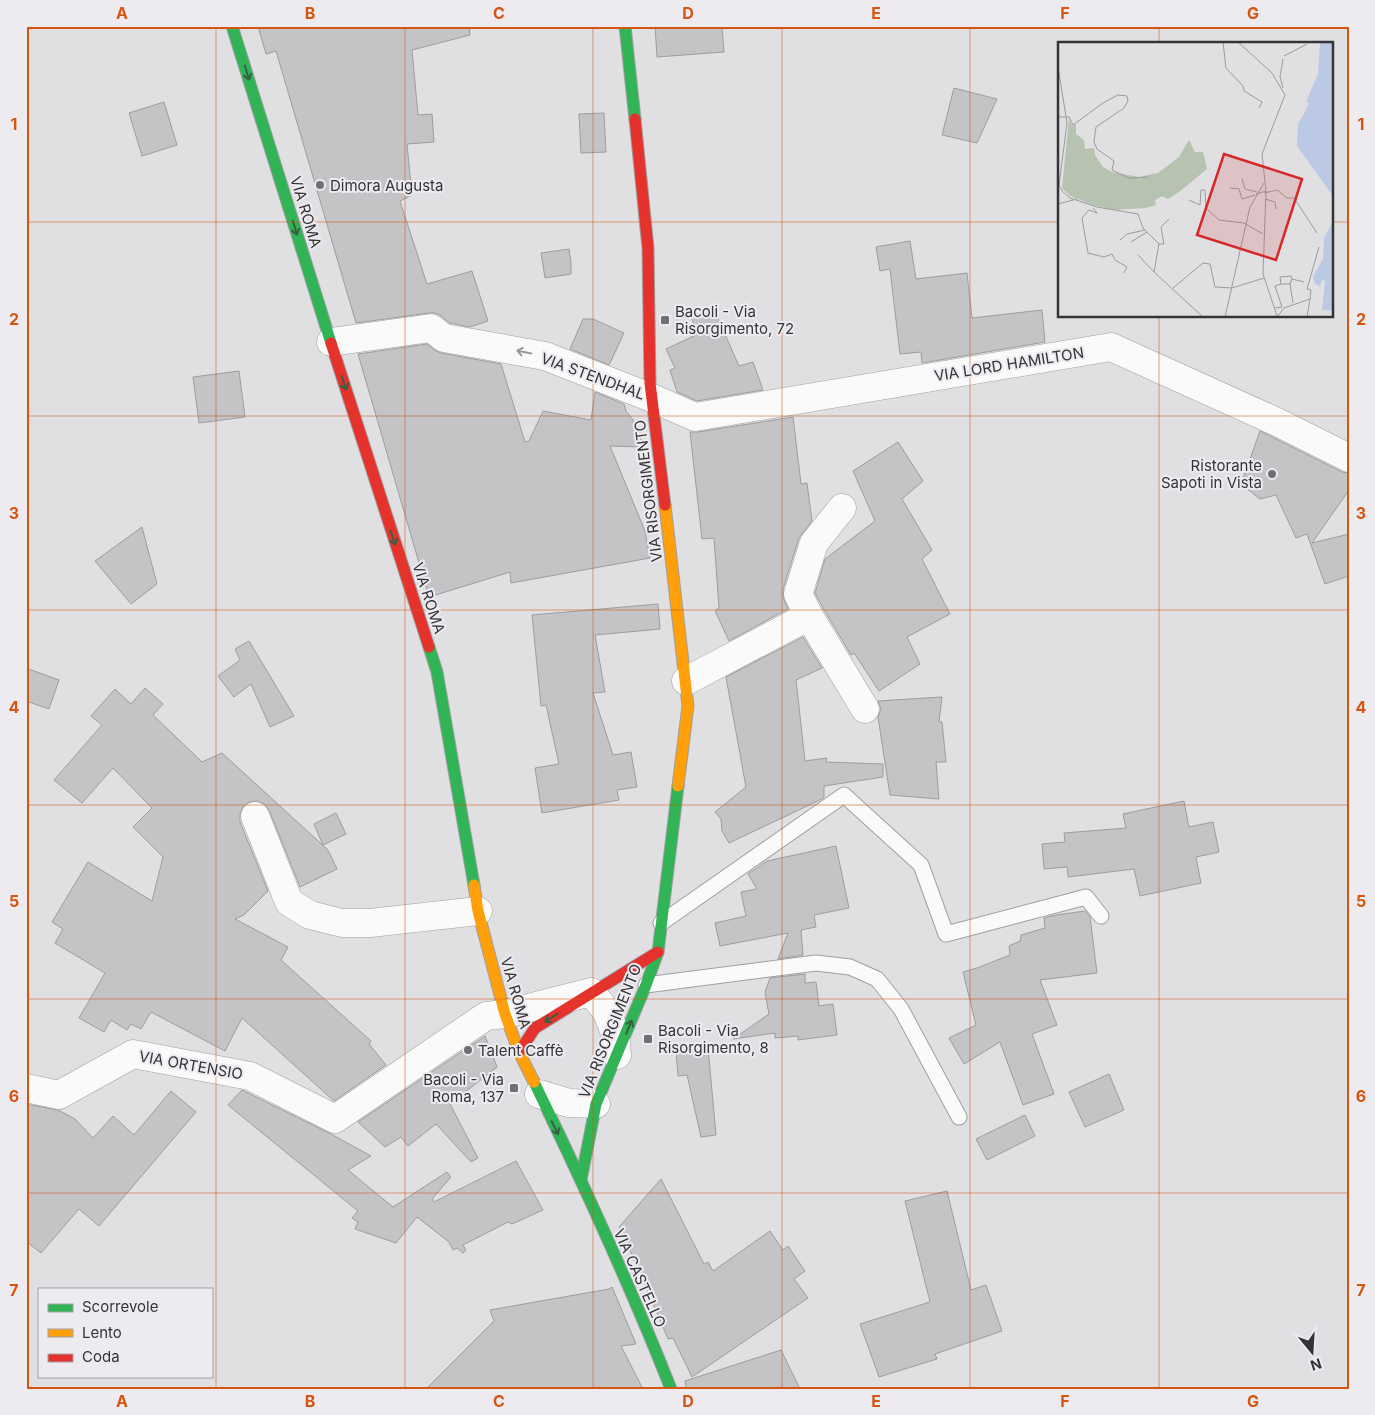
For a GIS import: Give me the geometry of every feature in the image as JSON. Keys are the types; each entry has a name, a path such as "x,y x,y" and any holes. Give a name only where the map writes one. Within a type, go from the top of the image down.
{"main road":[{"name":"VIA ROMA","path":"232,26 436,672 478,911 505,1014 518,1052 581,1180"},
{"name":"VIA RISORGIMENTO","path":"581,1180 596,1104 658,952 688,706 650,383 648,248 625,26"},
{"name":"VIA RISORGIMENTO","path":"518,1052 535,1028 658,952"},
{"name":"VIA CASTELLO","path":"581,1180 646,1326 671,1389"}],"street":[{"name":"VIA STENDHAL","path":"331,342 431,328 444,338 545,356 652,398"},
{"name":"VIA LORD HAMILTON","path":"652,398 695,417 1111,348 1277,422 1349,458"},
{"path":"842,508 814,543 798,594 864,709"},
{"path":"686,682 809,616"},
{"path":"255,816 289,902 310,915 342,923 370,923 478,911"},
{"path":"505,1014 591,992 607,1012 615,1033 617,1055"},
{"name":"VIA ORTENSIO","path":"26,1088 59,1095 133,1054 250,1076 335,1118 486,1016 505,1014"},
{"path":"539,1094 569,1103 596,1104"}],"lane":[{"path":"662,923 844,795 921,865 946,934 1086,897 1102,916"},
{"path":"646,985 816,963 850,967 877,979 901,1009 959,1117"}],"building":[{"path":"258,26 469,26 470,35 412,50 418,115 432,114 434,142 407,144 412,195 400,201 427,284 472,271 488,321 470,327 450,323 440,315 429,313 356,323 276,51 266,54"},
{"path":"655,26 722,26 724,52 657,57"},
{"path":"954,88 997,99 977,143 942,135"},
{"path":"164,102 177,145 142,156 129,113"},
{"path":"604,113 606,152 581,153 579,114"},
{"path":"910,241 916,279 967,273 972,318 1042,310 1045,342 922,363 921,352 900,354 890,269 880,271 876,247"},
{"path":"569,249 571,274 545,278 541,253"},
{"path":"713,307 739,366 753,362 763,390 697,401 677,392 670,370 675,368 666,349 698,334 691,317"},
{"path":"583,319 593,319 624,333 609,365 570,349"},
{"path":"427,344 441,353 501,364 525,442 529,441 543,411 591,420 595,392 624,404 626,411 637,425 637,430 640,431 642,447 610,446 645,531 650,558 511,583 510,572 429,597 358,354"},
{"path":"239,371 245,417 199,423 193,377"},
{"path":"793,417 801,484 807,483 812,521 799,538 783,589 784,600 788,609 729,641 715,611 719,608 714,538 702,539 690,432"},
{"path":"1260,431 1342,472 1349,473 1349,490 1312,543 1349,534 1349,576 1325,584 1307,534 1296,538 1276,495 1260,499 1241,484"},
{"path":"898,442 923,481 902,499 932,550 922,559 950,614 907,637 920,664 879,691 854,653 851,655 815,593 825,559 875,521 853,471"},
{"path":"142,527 157,584 131,604 95,561"},
{"path":"658,604 660,629 595,635 605,692 593,693 613,755 631,752 637,787 617,790 619,800 542,813 535,768 559,764 546,705 541,706 532,615"},
{"path":"803,637 822,668 796,680 805,761 827,758 826,762 883,764 883,777 824,786 824,797 822,799 729,843 722,831 721,819 715,812 746,787 726,677"},
{"path":"249,641 294,716 270,727 251,684 234,697 218,676 240,660 235,649"},
{"path":"26,668 59,680 49,709 26,701"},
{"path":"145,688 163,704 153,715 202,762 222,753 328,850 337,869 300,887 269,810 264,804 257,801 249,802 243,807 240,814 240,822 268,891 244,915 235,919 288,947 281,960 371,1041 369,1044 386,1065 334,1101 242,1018 225,1051 151,1012 141,1029 131,1024 127,1030 111,1020 104,1032 79,1018 105,973 55,943 63,929 52,922 88,862 152,901 163,857 133,827 152,808 113,768 82,803 54,780 102,725 91,716 115,689 131,704"},
{"path":"942,697 939,722 942,722 946,762 936,762 939,799 890,795 878,717 881,709 878,701"},
{"path":"1184,801 1189,827 1213,822 1219,852 1196,857 1201,883 1140,896 1134,869 1068,877 1067,867 1044,869 1042,844 1065,842 1064,833 1126,828 1123,814"},
{"path":"336,813 346,834 323,845 314,824"},
{"path":"836,846 849,908 814,915 816,927 801,930 803,955 778,959 788,933 720,946 715,923 746,916 741,892 757,889 748,874 767,861"},
{"path":"1085,911 1090,917 1097,973 1040,980 1057,1025 1032,1034 1054,1094 1023,1105 1000,1042 964,1064 949,1038 976,1025 963,972 1010,955 1009,946 1020,941 1021,935 1045,928 1044,918"},
{"path":"805,974 805,983 816,982 819,1006 833,1004 837,1035 798,1040 798,1036 775,1038 775,1033 733,1039 769,1014 765,992 770,978"},
{"path":"485,1036 497,1067 450,1104 478,1158 471,1162 436,1124 408,1146 401,1137 385,1147 358,1122"},
{"path":"708,1048 716,1135 701,1137 687,1075 678,1076 676,1051"},
{"path":"1109,1074 1124,1110 1085,1127 1069,1092"},
{"path":"242,1090 371,1156 348,1170 393,1207 447,1172 451,1177 432,1199 434,1202 516,1161 543,1210 512,1224 508,1222 463,1245 466,1250 463,1253 457,1248 453,1250 449,1242 417,1217 396,1243 355,1229 358,1222 352,1218 358,1211 228,1105"},
{"path":"171,1091 196,1112 99,1226 79,1209 41,1253 26,1241 26,1104 58,1110 75,1119 93,1138 113,1116 134,1135"},
{"path":"1025,1115 1035,1136 987,1160 976,1139"},
{"path":"661,1179 704,1264 708,1262 713,1271 770,1231 783,1250 788,1246 805,1271 794,1279 808,1298 692,1377 673,1338 668,1339 619,1227"},
{"path":"947,1191 971,1290 986,1285 1002,1331 935,1354 937,1359 879,1377 860,1324 930,1302 905,1201"},
{"path":"612,1287 636,1344 621,1346 643,1389 426,1389 494,1321 490,1310"},
{"path":"781,1350 800,1389 686,1389 685,1381"}],"traffic: fast":[{"path":"232,26 331,343"},
{"path":"625,26 635,119"},
{"path":"429,647 437,672 474,885"},
{"path":"581,1180 596,1104 658,952 678,786"},
{"path":"534,1082 606,1234 671,1389"}],"traffic: slow":[{"path":"665,505 688,706 678,786"},
{"path":"474,885 478,911 505,1014 519,1052 534,1082"}],"traffic: jam":[{"path":"635,119 648,248 650,383 665,505"},
{"path":"331,343 429,647"},
{"path":"519,1052 535,1028 658,952"}],"place":[{"name":"Dimora Augusta","path":"320,185"},
{"name":"Bacoli - Via Risorgimento, 72","path":"665,320"},
{"name":"Ristorante Sapoti in Vista","path":"1272,474"},
{"name":"Bacoli - Via Risorgimento, 8","path":"648,1039"},
{"name":"Talent Caffè","path":"468,1050"},
{"name":"Bacoli - Via Roma, 137","path":"514,1088"}]}
